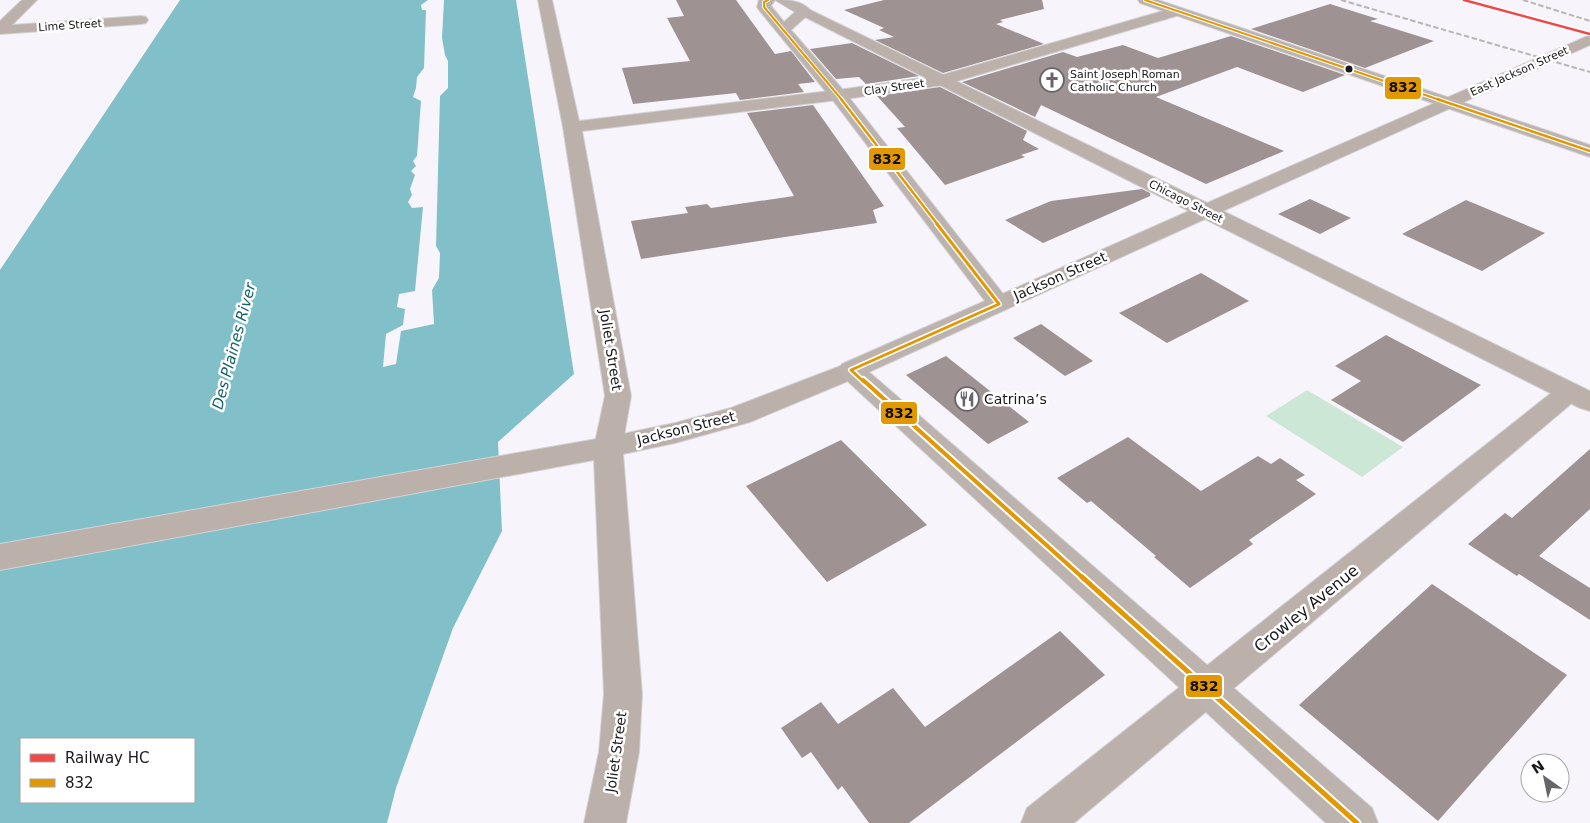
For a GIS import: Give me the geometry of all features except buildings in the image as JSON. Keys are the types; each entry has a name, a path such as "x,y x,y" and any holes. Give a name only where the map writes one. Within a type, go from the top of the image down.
{"main road":[{"path":"768,0 764,2 764,7 838,95 999,304"},
{"name":"Chicago Street","path":"782,0 804,11"},
{"path":"1145,0 1590,151"},
{"path":"784,29 804,11"},
{"name":"Jackson Street","path":"851,370 999,304"},
{"path":"851,370 1357,823"}],"street":[{"path":"0,29 30,0"},
{"name":"Joliet Street","path":"545,0 572,127 618,396 608,447 624,694 618,752 605,823"},
{"name":"Chicago Street","path":"804,11 1579,397"},
{"name":"Clay Street","path":"572,127 838,95 944,80 1178,11"},
{"name":"Lime Street","path":"0,29 140,20"},
{"name":"East Jackson Street","path":"1448,103 1590,39"},
{"name":"Jackson Street","path":"999,304 1448,103"},
{"name":"Jackson Street","path":"0,557 608,447 676,433 740,415 851,370"},
{"name":"Crowley Avenue","path":"1042,823 1207,689 1579,397"}],"green space":[{"path":"1307,390 1403,447 1362,477 1266,416"}],"water":[{"name":"Des Plaines River","path":"180,0 428,0 421,5 422,10 426,10 424,68 417,77 413,97 421,101 417,156 413,161 416,166 411,171 415,175 410,189 412,195 408,202 412,208 423,207 415,291 399,294 397,307 405,309 403,325 386,334 383,367 396,364 401,331 434,324 432,290 439,278 440,253 436,246 440,96 448,88 448,61 442,38 444,0 516,0 574,374 498,442 502,531 453,628 396,788 387,823 0,823 0,270"}],"railway":[{"path":"1341,0 1590,72"},
{"path":"1523,0 1590,21"}],"rail line":[{"name":"HC","path":"1464,0 1590,34"}],"transit line":[{"name":"832","path":"768,0 764,2 764,7 838,95 999,304 851,370 1357,823"},
{"name":"832","path":"1145,0 1590,151"}],"place":[{"name":"Saint Joseph Roman Catholic Church","path":"1052,80"},
{"name":"Catrina’s","path":"967,399"}]}
